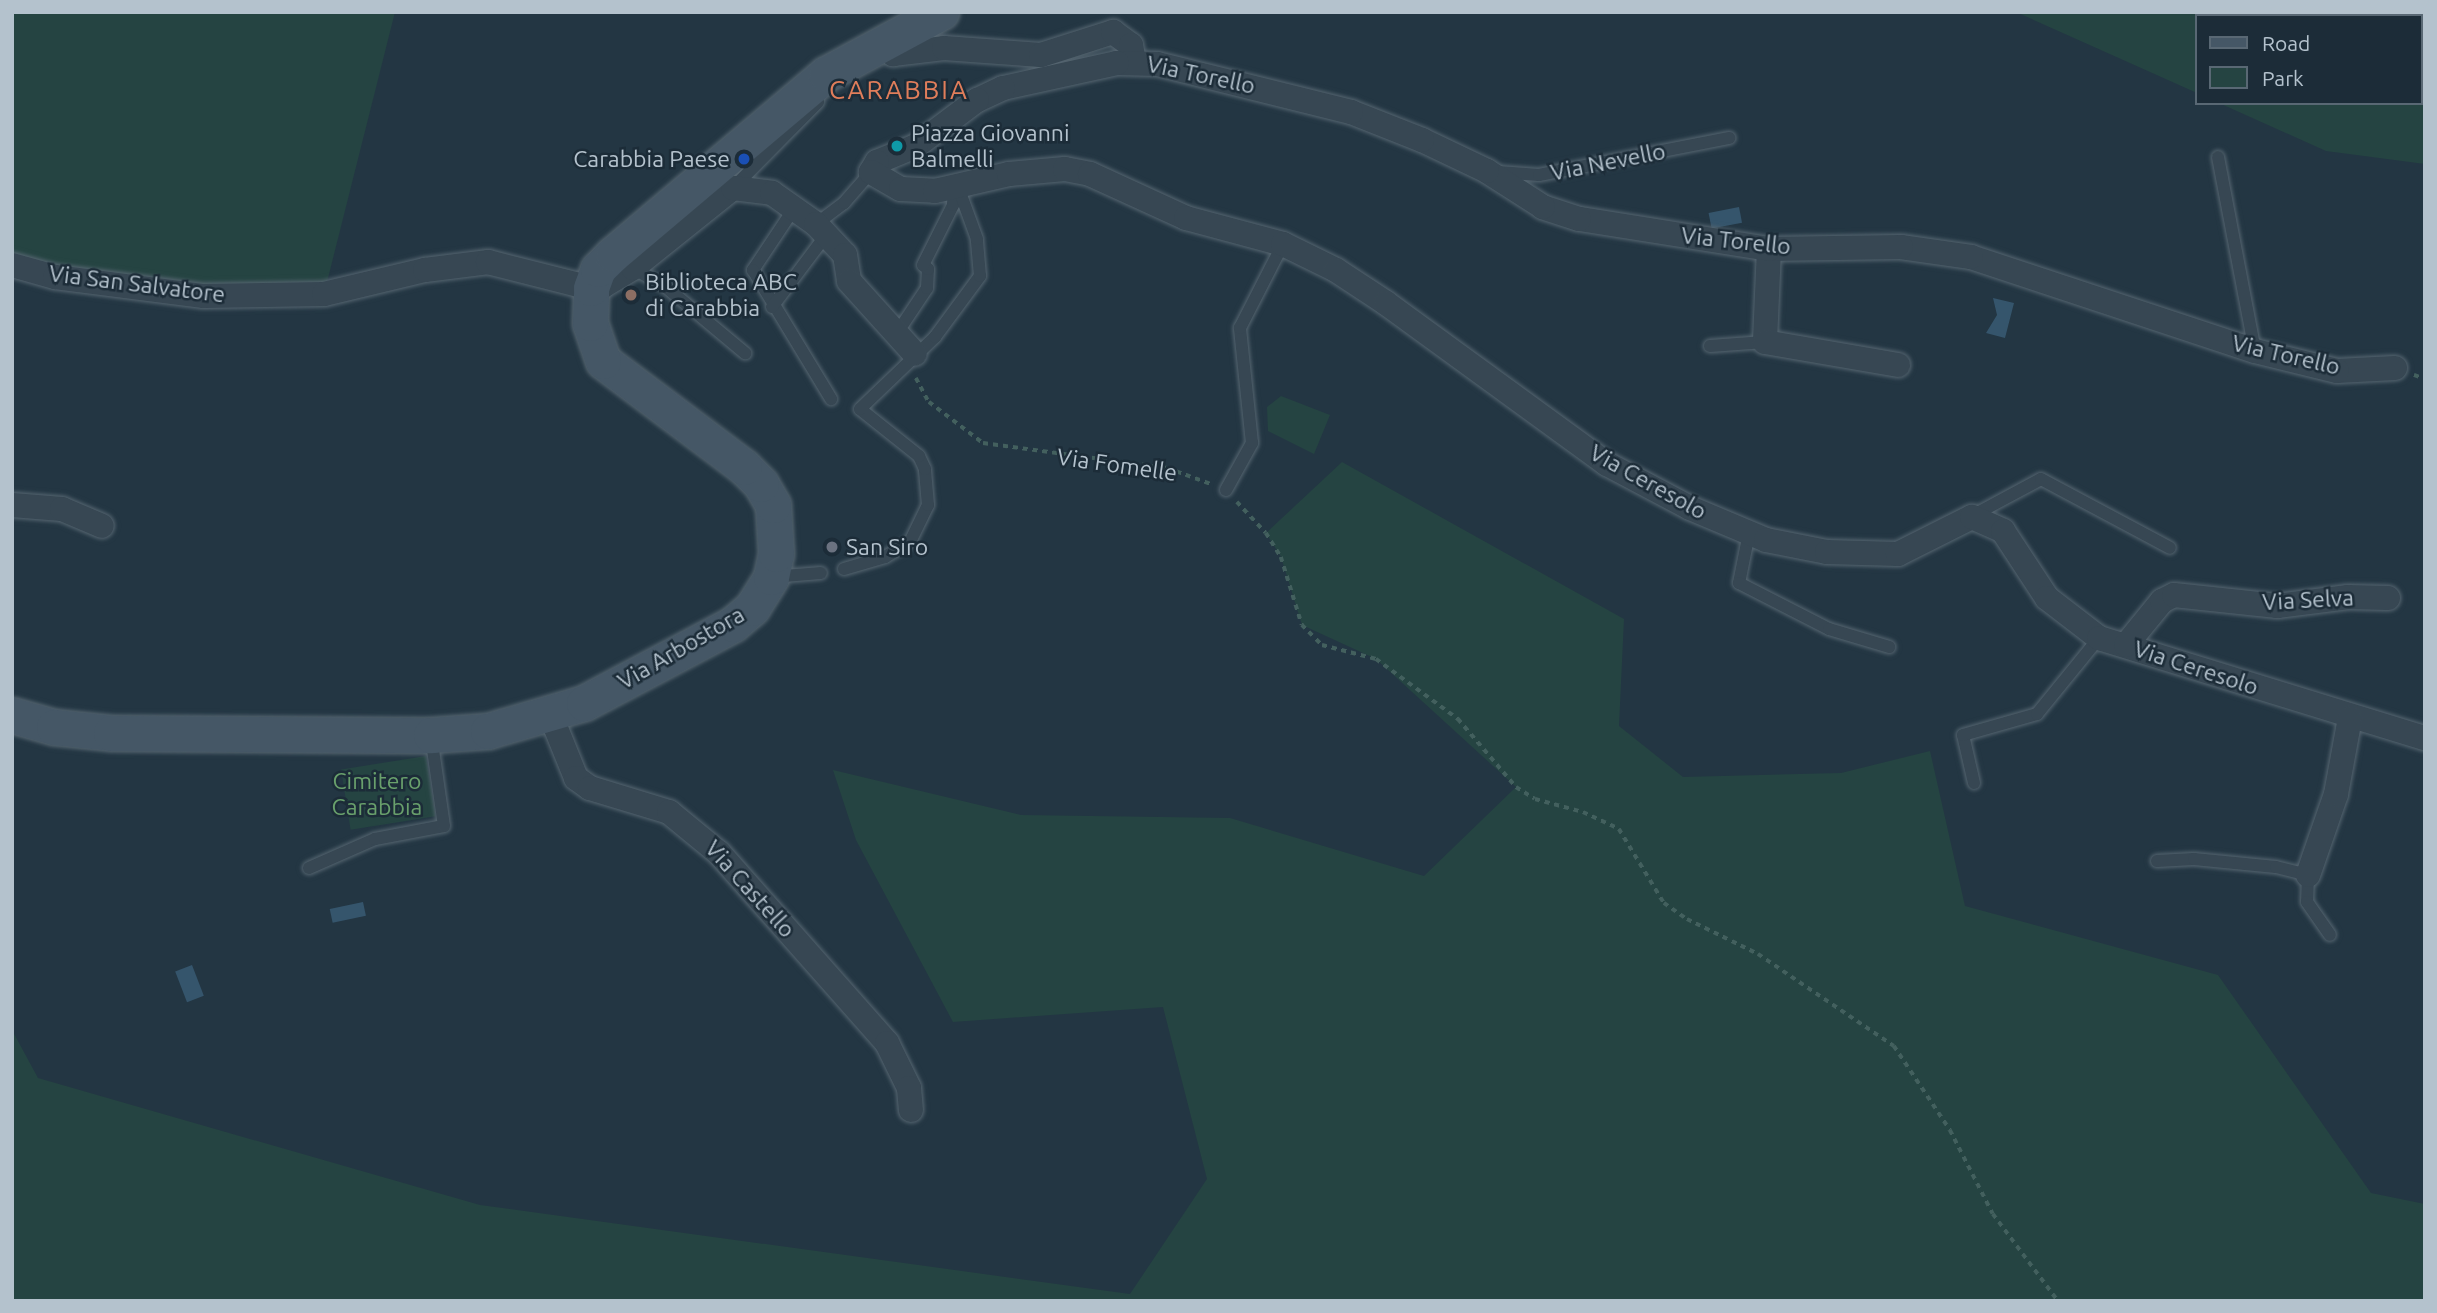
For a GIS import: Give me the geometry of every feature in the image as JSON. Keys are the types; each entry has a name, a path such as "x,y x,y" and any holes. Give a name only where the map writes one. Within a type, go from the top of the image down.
{"street":[{"name":"Via Arbostora","path":"12,715 54,727 111,733 431,735 488,731 551,716 733,624 752,608 771,577 776,527 773,505 761,484 603,361 590,323 591,288 598,269 613,254 845,61 941,12"},
{"path":"880,42 893,54 944,48 1041,55 1113,32 1131,45 1134,62"},
{"name":"Via Torello","path":"871,172 877,162 925,141 977,100 1003,88 1134,62 1190,69 1351,112 1487,171 1530,201 1579,219 1769,249 1901,247 1970,257 2255,351 2337,371 2395,368"},
{"name":"Via Ceresolo","path":"871,172 901,189 935,191 955,184 1065,169 1090,174 1186,218 1283,244 1336,270 1386,303 1607,464 1766,541 1827,552 1898,555 1972,517 2003,531 2047,598 2099,638 2350,718 2425,738"},
{"path":"591,288 603,286 633,268 733,188 772,193 796,206 845,255 849,281 897,333 911,358"},
{"path":"1769,249 1765,342 1899,365"},
{"name":"Via San Salvatore","path":"12,265 55,277 204,296 324,294 425,270 488,261 515,265 591,288"},
{"path":"12,505 62,509 102,526"},
{"name":"Via Selva","path":"2126,645 2162,601 2174,595 2277,606 2348,597 2388,598"},
{"name":"Via Castello","path":"551,716 576,778 590,788 669,813 719,853 887,1043 905,1076 911,1110"},
{"path":"2308,875 2336,794 2350,718"}],"lane":[{"path":"733,188 833,86 845,61"},
{"name":"Via Nevello","path":"1487,171 1539,175 1729,138"},
{"path":"2218,157 2255,351"},
{"path":"772,307 821,230 871,172"},
{"path":"897,333 928,288 928,269 923,265 953,205 955,184"},
{"path":"844,569 885,557 910,542 928,505 925,470 919,456 860,410 959,310 982,270 977,239 955,184"},
{"path":"796,206 752,270 772,307 810,360 831,398"},
{"path":"1226,491 1252,443 1240,328 1283,244"},
{"path":"633,268 667,288 745,353"},
{"path":"1710,346 1765,342"},
{"path":"1972,517 2041,479 2169,548"},
{"path":"1749,533 1739,583 1829,629 1889,647"},
{"path":"771,577 821,573"},
{"path":"1974,783 1963,734 2037,714 2099,638"},
{"path":"309,868 375,839 444,826 431,735"},
{"path":"2157,861 2194,859 2276,867 2308,875 2307,902 2330,935"}],"path":[{"name":"Via Fomelle","path":"911,358 929,402 983,443 1167,468 1226,491"},
{"path":"1226,491 1266,533 1281,557 1302,625 1322,645 1376,659 1458,719 1516,787 1535,799 1583,812 1619,829 1664,903 1687,919 1758,954 1894,1046 1950,1130 1993,1214 2058,1301"}],"green space":[{"path":"12,12 395,12 324,294 204,296 12,265"},
{"path":"2016,12 2425,12 2425,164 2326,151 2223,105 2423,105 2423,14 2196,14 2196,93"},
{"path":"1281,396 1330,415 1314,454 1268,431 1267,407"},
{"path":"1342,462 1624,619 1619,726 1683,777 1841,773 1930,751 1965,906 2218,975 2371,1193 2425,1204 2425,1301 12,1301 12,1030 38,1078 480,1205 1130,1294 1207,1179 1163,1007 953,1022 856,840 833,770 1021,815 1230,818 1424,876 1516,787 1376,659 1302,625 1281,557 1266,533"},
{"name":"Cimitero Carabbia","path":"426,756 436,816 351,830 341,769"}],"water":[{"path":"1739,207 1742,223 1712,229 1709,213"},
{"path":"1993,298 2014,303 2005,338 1986,333 1997,315"},
{"path":"363,902 366,916 333,923 330,909"},
{"path":"192,965 204,996 187,1002 175,971"}],"place":[{"name":"Piazza Giovanni Balmelli","path":"897,146"},
{"name":"Carabbia Paese","path":"744,159"},
{"name":"Biblioteca ABC di Carabbia","path":"631,295"},
{"name":"San Siro","path":"832,547"}],"district":[{"name":"CARABBIA","path":"899,90"}]}
